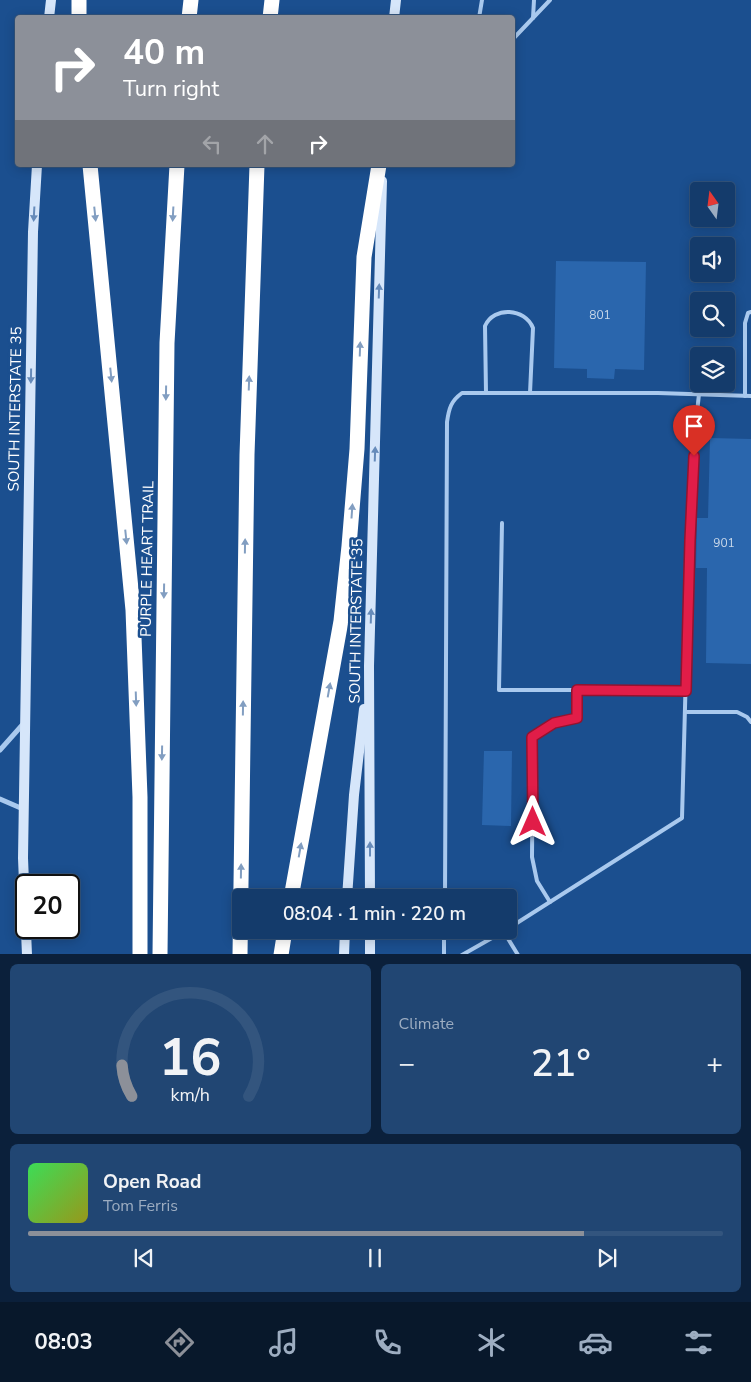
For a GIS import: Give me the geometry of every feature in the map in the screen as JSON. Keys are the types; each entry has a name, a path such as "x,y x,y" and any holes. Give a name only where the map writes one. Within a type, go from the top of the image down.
{"highway":[{"path":"79,0 80,15"},
{"path":"189,15 191,0"},
{"path":"270,15 272,0"},
{"path":"90,167 133,610 140,797 140,954"},
{"name":"PURPLE HEART TRAIL","path":"160,954 167,343 177,167"},
{"path":"240,954 247,455 256,167"},
{"path":"293,889 325,711 345,583 357,449 364,257 381,167"},
{"path":"281,954 284,939"}],"main road":[{"path":"49,15 51,0"},
{"path":"394,15 396,0"},
{"name":"SOUTH INTERSTATE 35","path":"26,954 23,858 24,723 33,232 37,167"},
{"name":"SOUTH INTERSTATE 35","path":"370,889 370,666 381,167"},
{"path":"348,889 354,795 370,666"},
{"path":"344,954 345,939"},
{"path":"371,939 372,953"}],"street":[{"path":"0,750 24,723"},
{"path":"0,799 23,809"}],"lane":[{"path":"480,15 482,0"},
{"path":"533,18 534,0"},
{"path":"515,37 550,0"},
{"path":"486,393 485,326 488,320 498,314 508,312 520,314 530,321 533,328 530,393"},
{"path":"745,396 746,323 748,313 751,312"},
{"path":"445,889 447,422 449,408 454,399 462,393 751,396"},
{"path":"517,923 682,818 690,524 694,440 699,394"},
{"path":"502,522 499,690 686,691"},
{"path":"550,902 538,881 532,857 532,737 554,723 577,718 577,690"},
{"path":"686,712 737,712 747,717 751,722"},
{"path":"444,939 444,954"},
{"path":"462,954 490,939"},
{"path":"510,939 518,954"}],"building":[{"path":"556,261 646,262 644,370 615,369 614,379 587,378 587,369 554,368"},
{"path":"710,438 751,439 751,664 706,663 707,568 696,568 697,518 708,518"},
{"path":"484,751 512,751 511,826 482,825"}],"route":[{"path":"533,822 532,737 554,723 577,718 577,690 686,691 694,456"}]}
